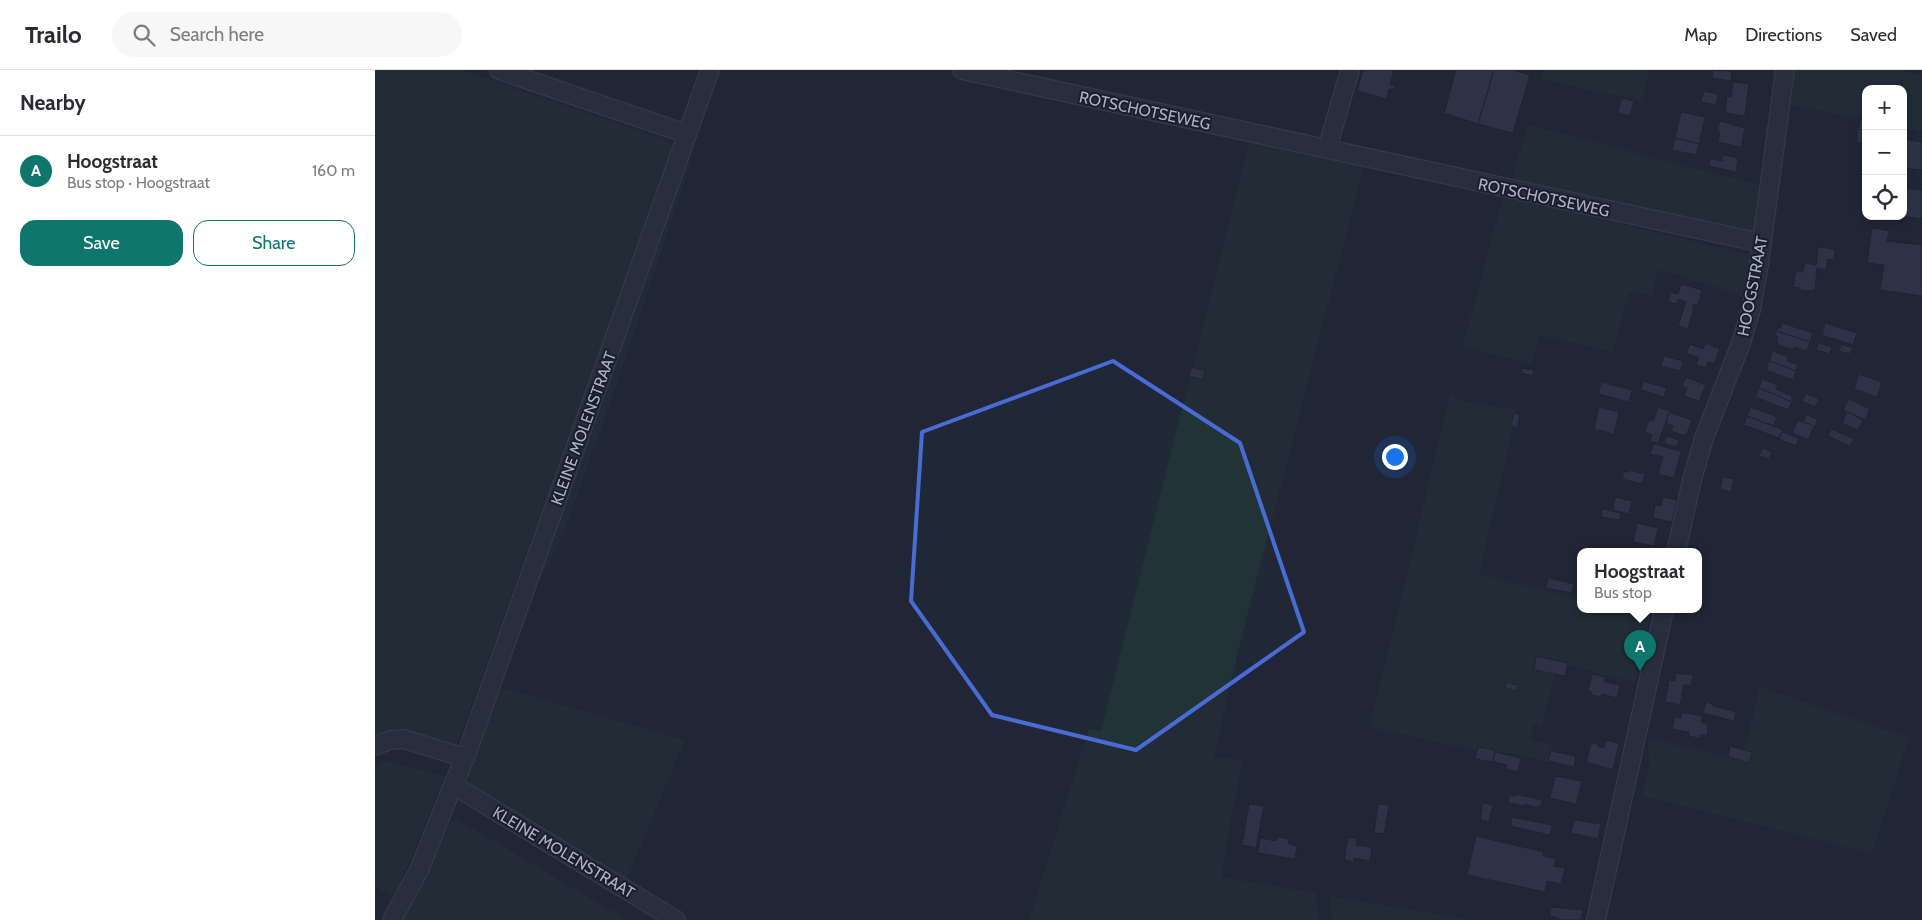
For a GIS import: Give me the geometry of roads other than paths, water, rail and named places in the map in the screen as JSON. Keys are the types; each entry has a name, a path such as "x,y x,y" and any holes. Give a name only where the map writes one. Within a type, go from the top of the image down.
{"street":[{"path":"499,70 687,134"},
{"name":"KLEINE MOLENSTRAAT","path":"392,920 419,870 465,758 710,70"},
{"name":"ROTSCHOTSEWEG","path":"962,70 1762,243"},
{"path":"1327,149 1350,70"},
{"name":"HOOGSTRAAT","path":"1677,548 1692,480 1704,438 1747,325 1754,296 1785,70"},
{"path":"1596,920 1663,613"},
{"path":"375,746 390,740 403,739 465,758"},
{"name":"KLEINE MOLENSTRAAT","path":"453,785 676,920"}],"place":[{"name":"Hoogstraat","path":"1640,671"}]}
